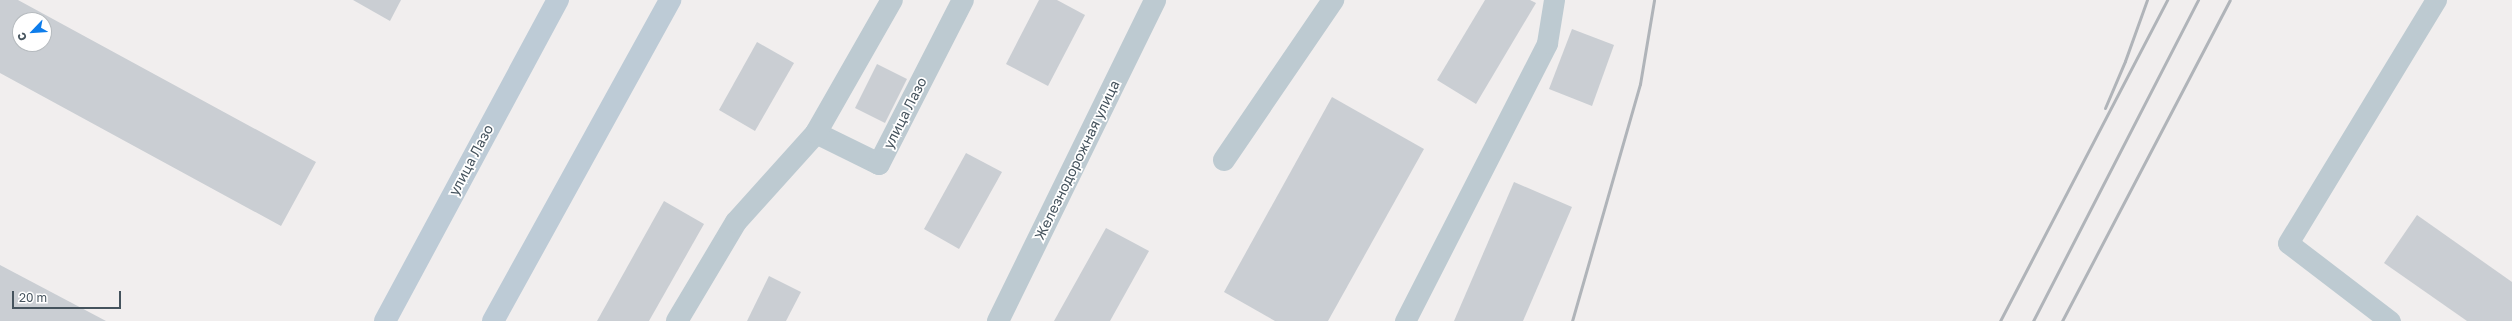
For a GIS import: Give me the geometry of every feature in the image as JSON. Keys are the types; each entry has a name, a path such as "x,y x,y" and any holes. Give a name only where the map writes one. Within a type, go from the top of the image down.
{"street":[{"name":"улица Лазо","path":"385,321 558,0"},
{"path":"493,321 670,0"},
{"path":"677,321 736,222 816,133 892,0"},
{"name":"улица Лазо","path":"816,133 879,164 963,0"},
{"name":"Железнодорожная улица","path":"998,321 1155,0"},
{"path":"1224,160 1333,0"}],"lane":[{"path":"1405,321 1547,44 1554,0"},
{"path":"2390,321 2288,243 2436,0"}],"building":[{"path":"0,0 18,0 40,12 12,12 12,52 52,52 52,18 316,162 281,226 0,73"},
{"path":"353,0 401,0 390,21"},
{"path":"1039,0 1057,0 1085,15 1048,86 1006,64"},
{"path":"1485,0 1530,0 1536,3 1476,104 1437,80"},
{"path":"1572,29 1614,45 1592,106 1549,89"},
{"path":"757,42 794,63 755,131 719,110"},
{"path":"877,64 907,79 885,123 855,108"},
{"path":"1332,97 1424,149 1328,321 1275,321 1224,292"},
{"path":"966,153 1002,172 959,249 924,229"},
{"path":"1514,182 1572,207 1523,321 1454,321"},
{"path":"664,201 704,224 649,321 597,321"},
{"path":"2417,215 2512,282 2512,321 2467,321 2384,263"},
{"path":"1106,228 1149,251 1110,321 1054,321"},
{"path":"0,265 106,321 0,321"},
{"path":"769,276 801,292 786,321 747,321"}],"railway":[{"path":"1572,321 1640,84 1654,0"},
{"path":"2105,108 2125,61 2147,0"},
{"path":"2000,321 2167,0"},
{"path":"2033,321 2198,0"},
{"path":"2062,321 2230,0"}]}
